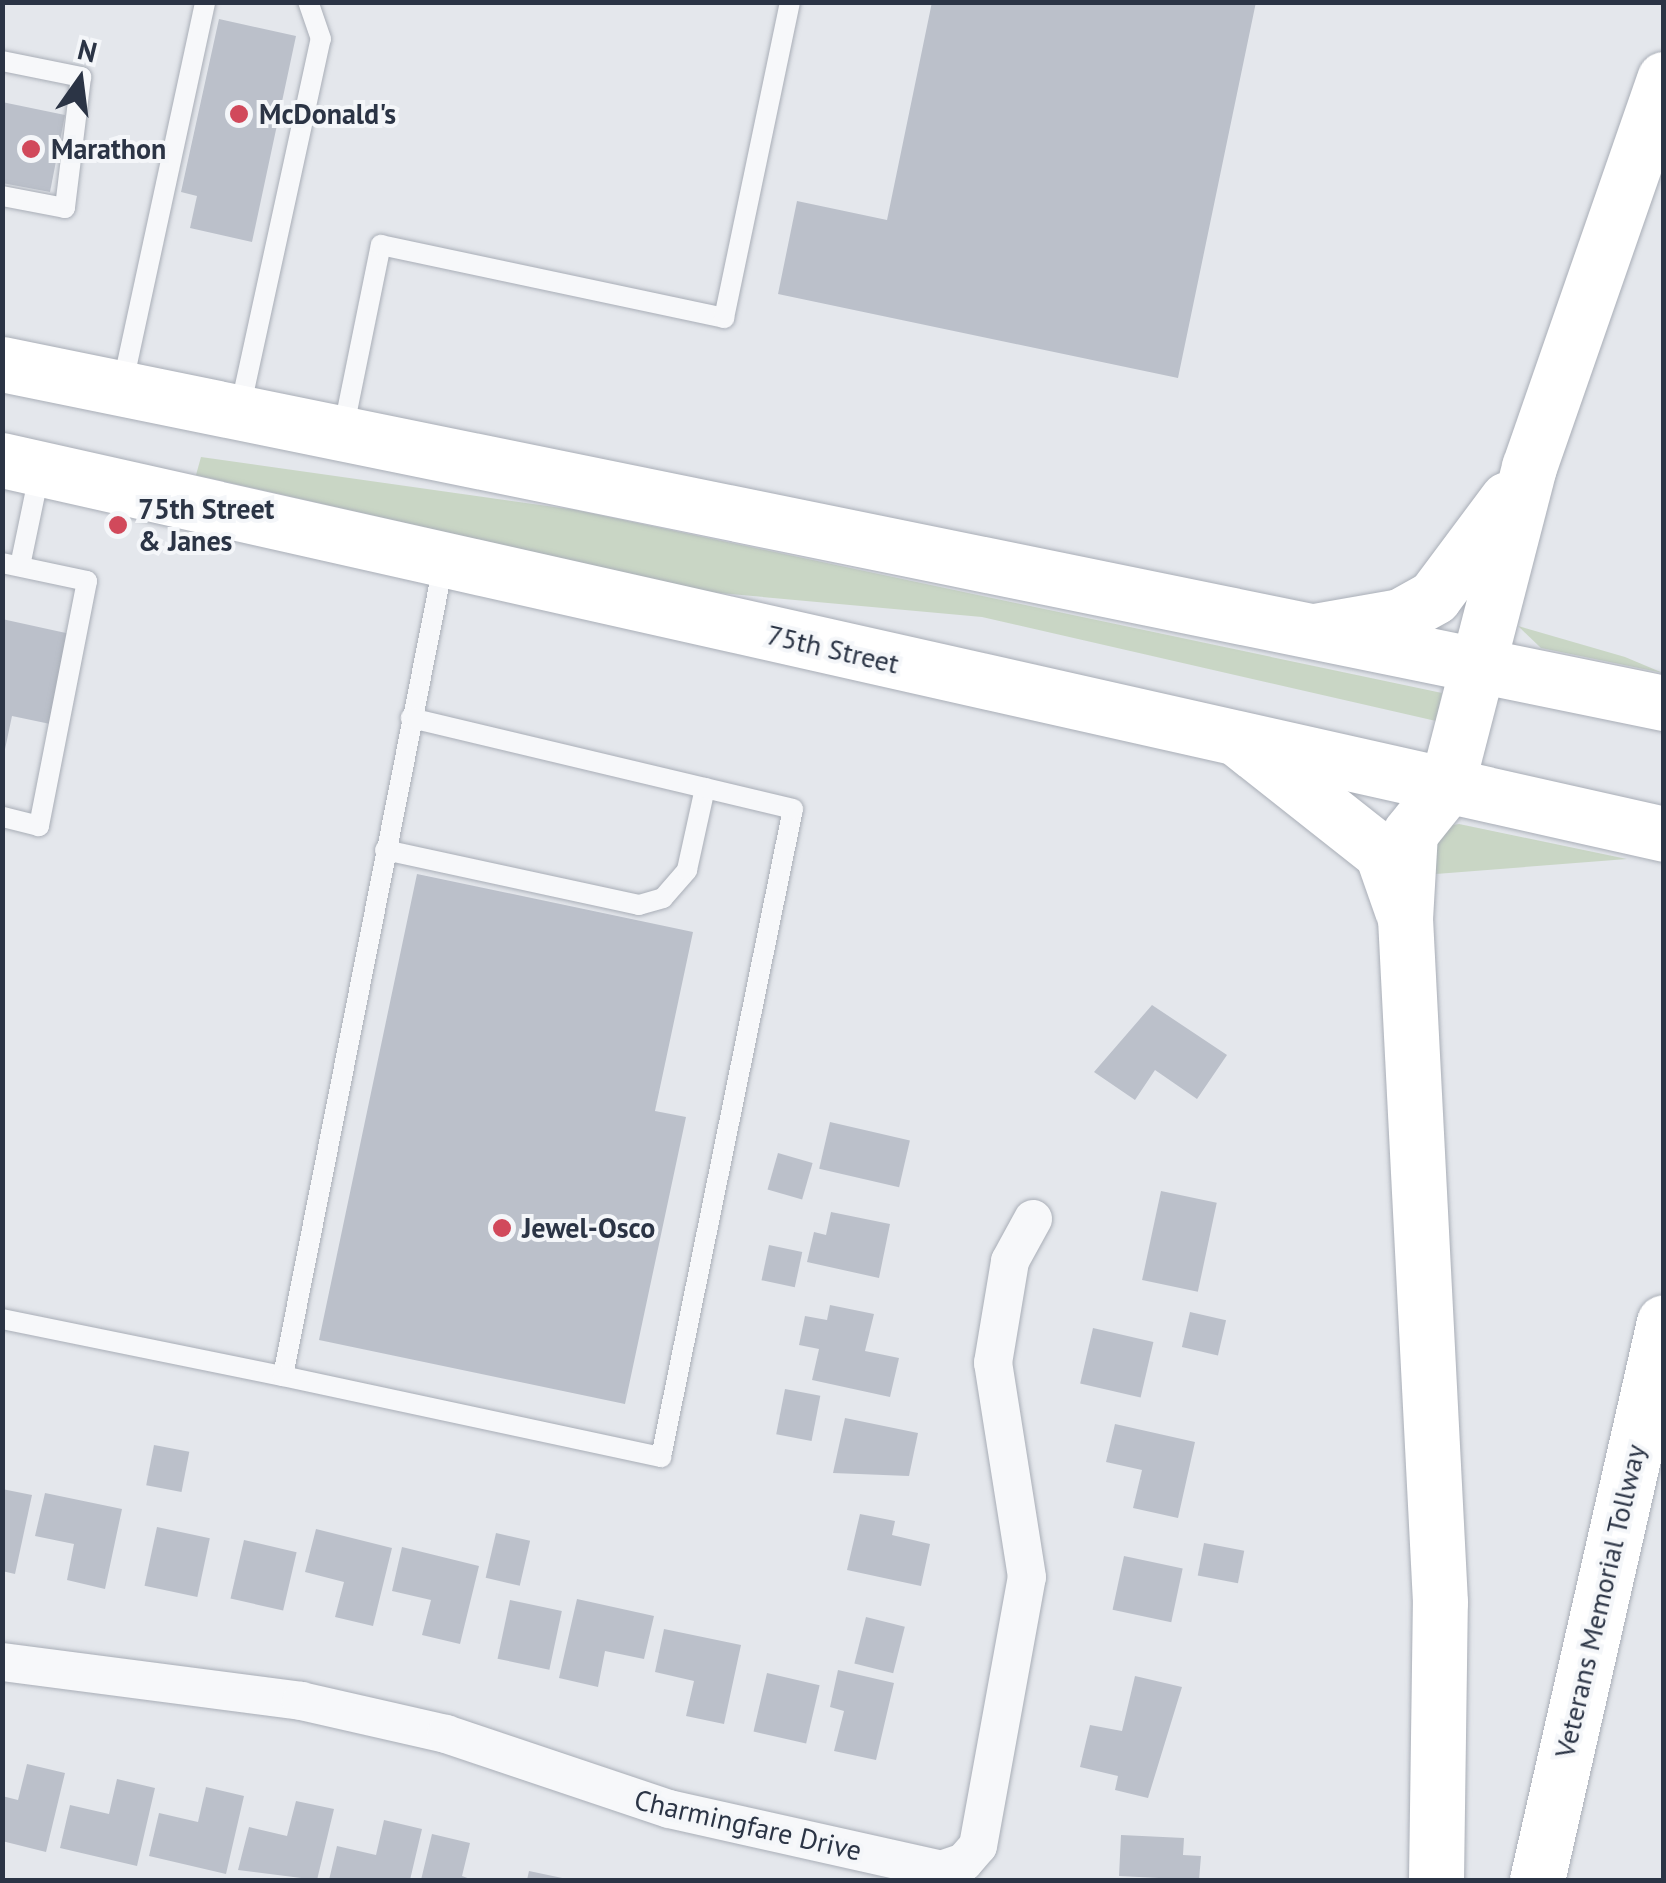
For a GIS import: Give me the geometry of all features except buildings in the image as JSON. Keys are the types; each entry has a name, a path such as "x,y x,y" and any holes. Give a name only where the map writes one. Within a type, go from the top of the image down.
{"main road":[{"path":"1436,1880 1440,1602 1405,919 1410,833 1446,788 1529,467 1664,79"},
{"path":"2,364 1663,703"},
{"name":"75th Street","path":"22,464 1649,831"},
{"path":"1314,631 1400,616 1434,597 1529,467"},
{"path":"1240,741 1382,852 1405,919"},
{"name":"Veterans Memorial Tollway","path":"1537,1880 1664,1322"}],"street":[{"name":"Charmingfare Drive","path":"2,1662 301,1701 446,1734 669,1809 941,1870 964,1862 978,1846 1026,1577 993,1363 1010,1261 1033,1219"}],"lane":[{"path":"121,388 205,2"},
{"path":"240,412 321,39 308,2"},
{"path":"344,431 382,244 724,318 790,2"},
{"path":"2,61 81,77 64,208 2,196"},
{"path":"2,817 39,826 87,581 11,564 22,464"},
{"path":"282,1376 444,561"},
{"path":"2,1319 660,1457 792,809 411,718"},
{"path":"385,850 639,904 664,898 688,870 705,788"}],"green space":[{"path":"201,457 576,510 1442,693 1436,721 982,617 708,592 196,475"},
{"path":"1518,626 1625,657 1663,673 1541,648"},
{"path":"1459,824 1627,859 1423,875 1439,827"}],"place":[{"name":"McDonald's","path":"239,114"},
{"name":"Marathon","path":"31,149"},
{"name":"75th Street & Janes","path":"118,525"},
{"name":"Jewel-Osco","path":"502,1228"}]}
